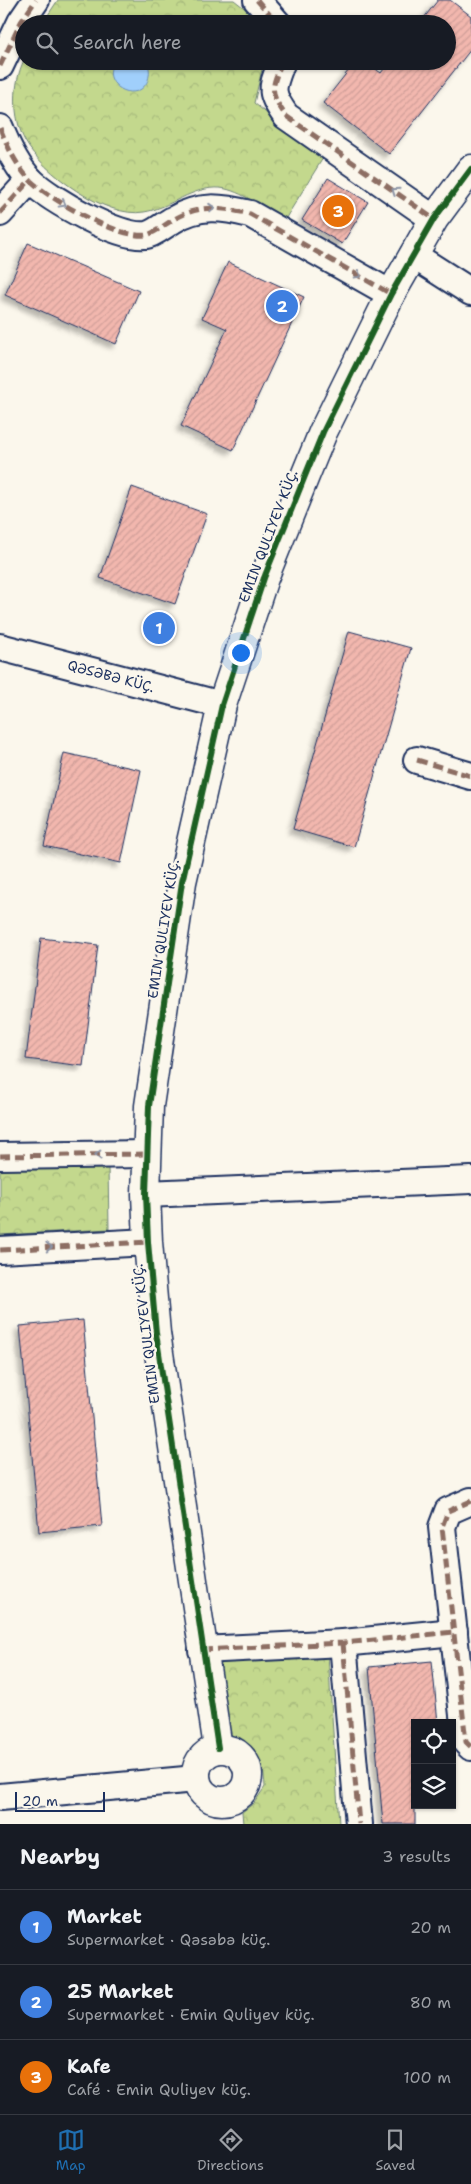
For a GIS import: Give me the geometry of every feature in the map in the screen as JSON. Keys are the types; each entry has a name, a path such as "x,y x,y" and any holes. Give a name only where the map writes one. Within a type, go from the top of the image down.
{"street":[{"path":"26,15 36,0"},
{"path":"257,0 270,15"},
{"path":"0,66 15,35"},
{"path":"279,70 272,87 278,104 286,116 434,219"},
{"path":"0,128 7,147 30,180 60,204 124,233 147,235 179,216 204,208 224,207 250,214 391,294"},
{"name":"EMIN QULIYEV KÜÇ.","path":"218,1748 156,1333 146,1194 149,1106 153,1069 182,882 222,705 264,578 305,476 323,432 391,294 434,219 471,168"},
{"path":"0,213 30,180"},
{"path":"413,255 471,292"},
{"name":"QƏSƏBƏ KÜÇ.","path":"0,647 222,705"},
{"path":"417,760 471,776"},
{"path":"0,1156 147,1154"},
{"path":"146,1194 471,1180"},
{"path":"0,1250 148,1242"},
{"path":"471,1502 448,1511 442,1527 466,1742 471,1747"},
{"path":"202,1650 343,1643 454,1632"},
{"path":"343,1643 360,1824"},
{"path":"218,1748 232,1750 243,1758 248,1770 247,1784 228,1812 201,1791 196,1779 197,1765 205,1754 218,1748"},
{"path":"0,1797 196,1779"}],"green space":[{"path":"58,0 234,0 253,15 48,15"},
{"path":"20,70 262,70 254,103 323,158 284,221 245,196 220,188 200,190 154,210 144,212 129,212 112,208 94,201 77,191 60,179 33,153 25,141 18,121 16,89"},
{"path":"108,1166 109,1229 0,1235 0,1168"},
{"path":"328,1655 339,1824 243,1824 242,1812 254,1803 265,1787 264,1776 260,1760 256,1755 245,1746 228,1737 219,1661"}],"water":[{"path":"111,70 149,70 148,80 143,88 136,92 128,92 121,89 111,77"}],"building":[{"path":"438,0 450,0 471,16 471,49 456,68 456,15 426,15"},
{"path":"349,70 377,70 381,73 383,70 455,70 389,154 323,103"},
{"path":"328,178 368,202 342,244 302,220"},
{"path":"28,243 139,291 116,344 5,295"},
{"path":"228,262 304,297 233,450 181,426 227,329 202,318"},
{"path":"132,487 207,514 175,604 100,578"},
{"path":"349,631 411,648 354,847 293,829"},
{"path":"64,753 141,770 121,863 44,846"},
{"path":"41,938 98,945 83,1066 26,1059"},
{"path":"83,1320 102,1526 39,1532 20,1326"},
{"path":"432,1661 438,1719 411,1719 411,1809 415,1809 415,1824 383,1824 369,1667"}],"marked path":[{"path":"26,15 36,0"},
{"path":"257,0 270,15"},
{"path":"0,66 15,35"},
{"path":"279,70 274,84 274,95 286,116 434,219"},
{"path":"0,128 13,156 31,181 54,198 103,225 134,235 146,235 183,215 201,209 220,209 250,214 391,294"},
{"path":"0,213 30,180"},
{"path":"417,760 471,776"},
{"path":"0,1156 147,1154"},
{"path":"0,1250 148,1242"},
{"path":"471,1501 448,1511 442,1527 466,1742 471,1747"},
{"path":"202,1650 343,1643 454,1632"},
{"path":"343,1643 359,1824"}],"cycle path":[{"path":"218,1748 156,1333 146,1194 149,1106 182,882 222,705 264,578 305,476 323,432 391,294 434,219 471,169"}],"place":[{"name":"Kafe","path":"338,211"},
{"name":"25 Market","path":"282,306"},
{"name":"Market","path":"159,628"}]}
